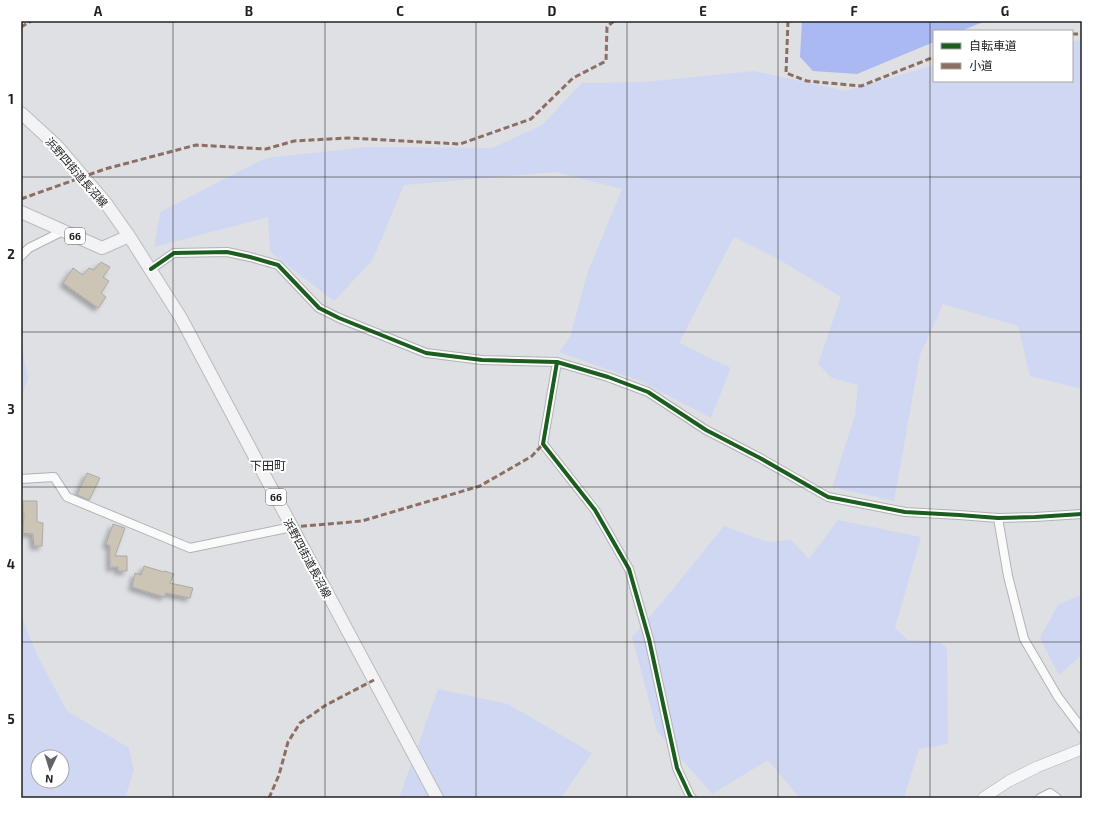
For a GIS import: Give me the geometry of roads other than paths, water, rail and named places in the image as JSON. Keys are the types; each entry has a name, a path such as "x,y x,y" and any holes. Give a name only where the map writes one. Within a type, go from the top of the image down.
{"main road":[{"name":"浜野四街道長沼線","path":"21,113 57,146 104,202 151,269 181,318 437,798"},
{"name":"66","path":"21,212 102,248 129,236"}],"street":[{"path":"21,256 29,248 63,231"},
{"path":"151,269 174,253 227,252 278,265 320,308 339,318 426,353 482,360 557,362 608,377 648,392 706,430 760,458 828,498 905,512 998,518 1082,514"},
{"path":"557,362 543,444 595,510 629,570 649,639 678,768 692,798"},
{"path":"21,479 54,477 67,497 190,548 292,527"},
{"path":"998,518 1008,576 1024,639 1058,697 1082,729"},
{"path":"983,798 1009,781 1037,767 1082,749"},
{"path":"1040,798 1050,793 1057,798"}],"water":[{"path":"802,21 1073,21 983,22 963,30 933,30 933,42 857,74 813,71 800,57"}],"district":[{"name":"下田町","path":"268,465"}]}
